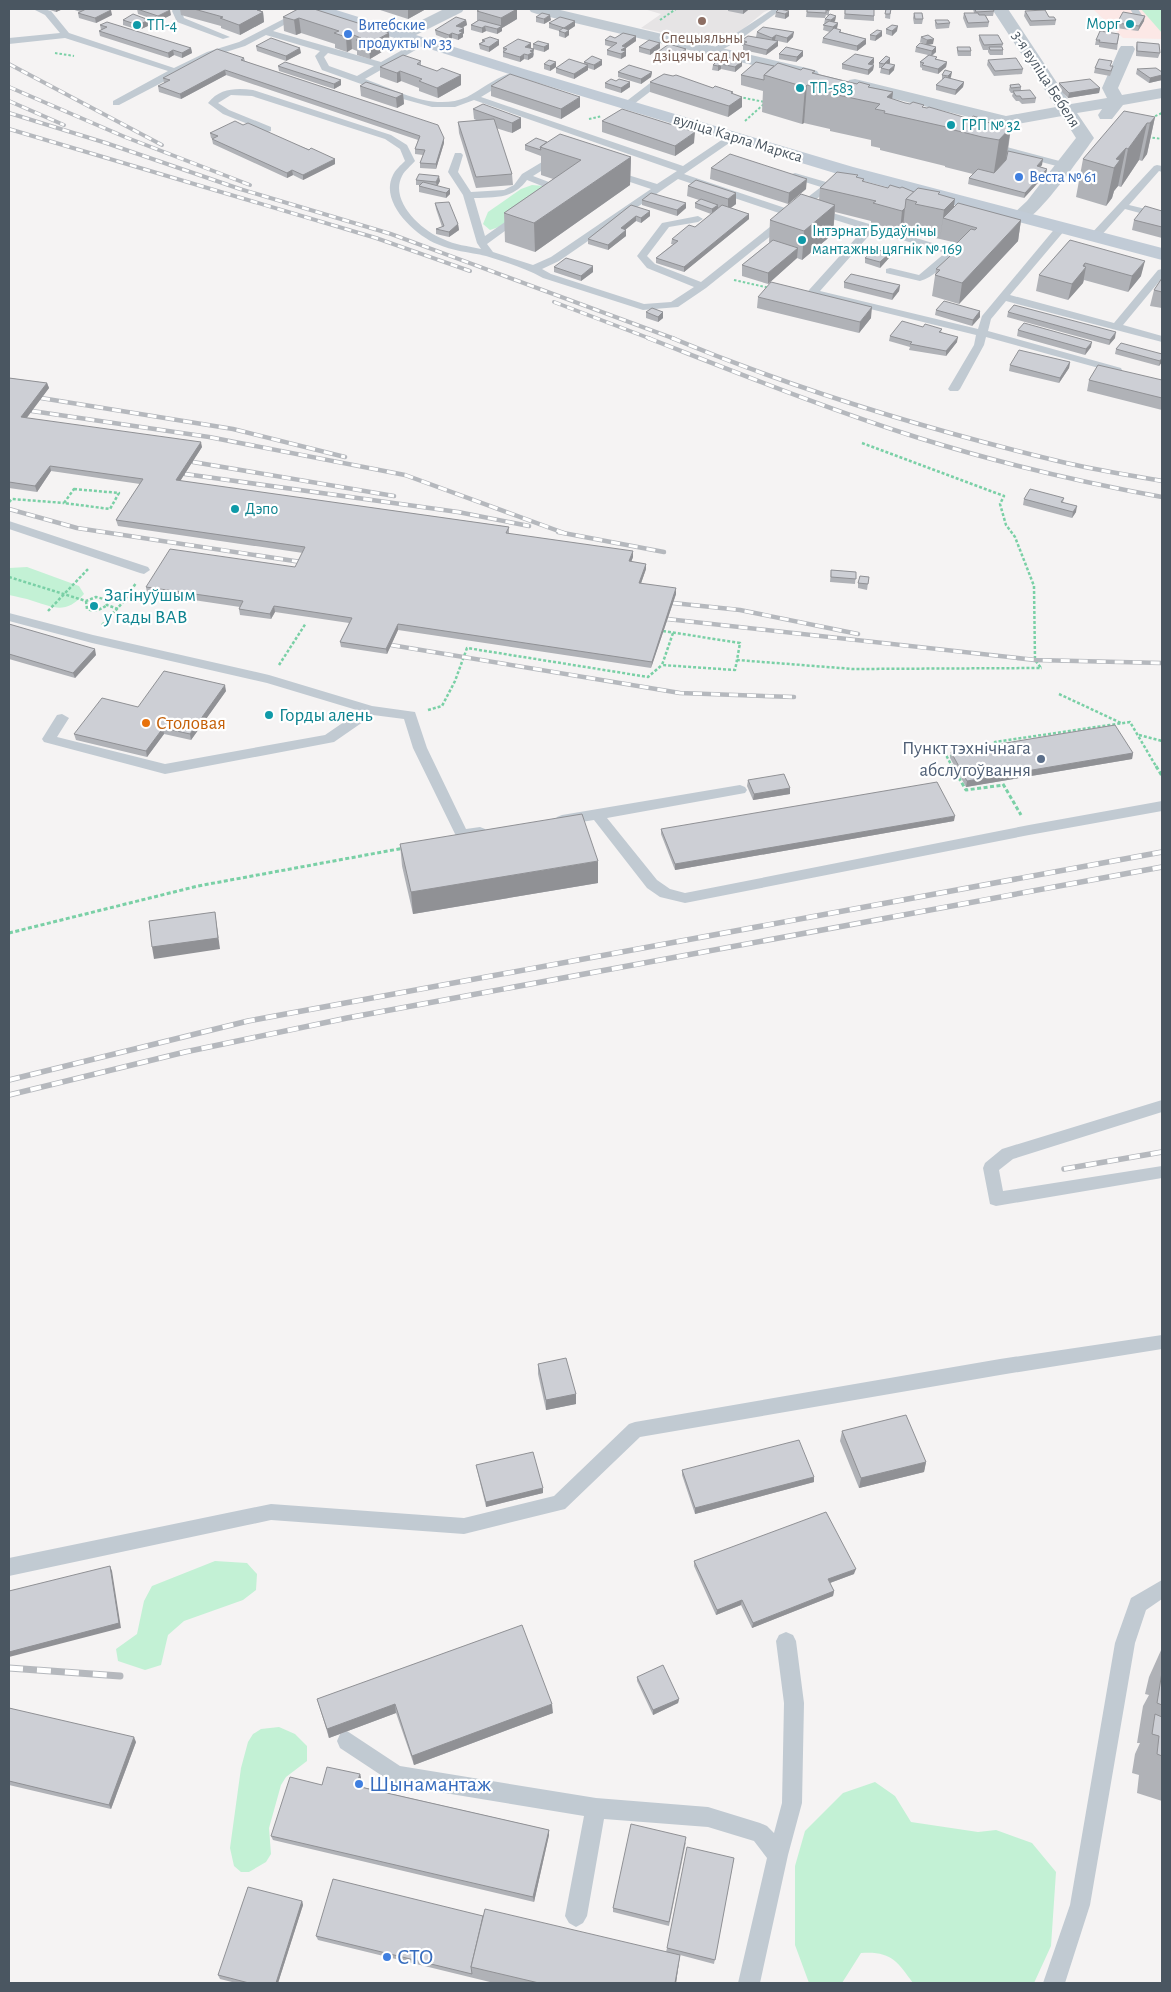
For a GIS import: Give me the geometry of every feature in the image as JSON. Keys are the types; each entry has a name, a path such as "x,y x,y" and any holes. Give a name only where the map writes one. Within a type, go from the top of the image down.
{"main road":[{"name":"вуліца Карла Маркса","path":"318,9 627,105 737,130 847,171 1019,218 1162,254"}],"street":[{"path":"537,9 824,77"},
{"name":"3-я вуліца Бебеля","path":"1000,9 1085,138 1033,205 1019,218"},
{"path":"404,35 449,10"},
{"path":"1117,102 1110,88 1127,48"},
{"path":"843,81 1048,130"},
{"path":"1006,121 1162,93"},
{"path":"1066,134 1085,138 1117,102"}],"lane":[{"path":"37,9 48,13 66,35"},
{"path":"177,9 180,20 226,37"},
{"path":"116,103 175,71 210,54 242,44 309,9"},
{"path":"713,51 735,39 778,9"},
{"path":"266,32 380,65"},
{"path":"9,41 66,35 175,71"},
{"path":"358,79 423,42"},
{"path":"326,50 320,56 325,68 430,105 454,105 473,97 518,72"},
{"path":"627,105 661,79 676,78"},
{"path":"268,129 226,112 213,103 219,96 233,91 253,93 388,137 404,147 410,161 397,176 394,190 397,203 413,223 439,242 489,254 534,269 547,276 643,307 674,304 702,286 847,171"},
{"path":"473,97 793,214"},
{"path":"534,269 555,259 680,173 737,130"},
{"path":"978,143 1064,165"},
{"path":"458,155 453,172 468,194 482,243 489,254"},
{"path":"468,194 506,193 517,187 525,176 554,158 568,158"},
{"path":"1094,237 1157,168 1162,169"},
{"path":"604,170 658,188"},
{"path":"525,176 559,189 544,200"},
{"path":"795,176 828,186"},
{"path":"1122,206 1162,216"},
{"path":"802,207 952,252 920,278 890,271"},
{"path":"482,243 528,211"},
{"path":"698,219 666,225 642,256 651,266 702,286"},
{"path":"871,227 813,292 982,333 1124,372"},
{"path":"954,389 979,345 986,318 1061,228"},
{"path":"1116,327 1158,283 1162,272"},
{"path":"1004,297 1162,339"},
{"path":"9,525 102,554 144,570"},
{"path":"9,617 92,639 269,679 371,710 410,715 420,748 462,835 491,831"},
{"path":"62,718 49,739 165,769 329,739 371,710"},
{"path":"549,822 740,790"},
{"path":"597,815 652,884 665,894 685,898 1029,830 1162,806"},
{"path":"1162,1106 1008,1154 991,1168 996,1199 1162,1172"},
{"path":"9,1567 272,1512 464,1526 559,1504 635,1430 1000,1367 1162,1342"},
{"path":"1054,1983 1080,1905 1125,1643 1138,1604 1162,1589"},
{"path":"749,1983 778,1855 792,1803 794,1703 786,1641"},
{"path":"347,1741 396,1775 596,1808 708,1817 760,1834 778,1855"},
{"path":"576,1916 596,1808"}],"path":[{"path":"737,130 766,102 738,97"},
{"path":"1146,121 1162,113"},
{"path":"1146,136 1162,139"},
{"path":"714,276 770,288"},
{"path":"737,660 853,669 1042,668 1035,660 1034,586 1015,537 1006,525 1000,504 1004,496 862,443"},
{"path":"9,502 12,499 110,509 118,493 74,488 64,503"},
{"path":"37,625 102,554"},
{"path":"92,639 118,609 144,570"},
{"path":"9,576 86,601 96,598 104,599 107,605 118,609"},
{"path":"86,601 87,609 92,612 100,610 107,605"},
{"path":"269,679 306,623"},
{"path":"662,665 735,670 740,643 663,631"},
{"path":"410,715 442,706 455,682 467,648 648,677 662,665 673,633"},
{"path":"1058,694 1122,723"},
{"path":"991,749 1000,748 995,742 1130,722 1162,776"},
{"path":"1138,734 1162,741"},
{"path":"956,755 947,757 966,790 1004,785"},
{"path":"1002,781 1029,830"},
{"path":"9,933 198,886 409,847"}],"shaded area":[{"name":"Спецыяльны дзіцячы сад №1","path":"644,9 772,9 764,12 737,34 722,33 710,43 641,28 661,14"},
{"path":"1093,9 1162,9 1162,39 1123,38"}],"green space":[{"path":"1141,9 1162,9 1162,33"},
{"path":"532,185 545,186 505,225 490,230 483,224 488,212 521,189"},
{"path":"27,567 79,586 84,594 72,605 60,608 9,595 9,568"},
{"path":"215,1561 247,1563 257,1574 256,1590 243,1600 184,1621 168,1635 161,1665 145,1670 118,1661 116,1649 137,1634 144,1601 152,1586"},
{"path":"279,1727 295,1734 307,1746 307,1761 286,1777 281,1785 269,1828 271,1854 266,1862 249,1872 241,1872 234,1866 230,1848 241,1768 248,1742 253,1734 261,1729"},
{"path":"875,1782 895,1796 911,1822 978,1832 996,1830 1032,1843 1056,1872 1051,1946 1034,1983 913,1983 892,1959 880,1954 861,1953 842,1983 809,1983 795,1945 795,1866 805,1831 843,1793"}],"building":[{"path":"86,9 111,10 95,18 78,13"},
{"path":"137,9 167,9 170,10 158,16"},
{"path":"194,9 260,9 257,10 263,12 239,25 220,18 223,17"},
{"path":"298,9 314,9 389,33 369,44 356,40 361,38 351,34 346,37 334,33 339,31 299,18 294,20 283,17"},
{"path":"480,9 517,9 501,18 477,11"},
{"path":"779,9 789,11 785,14 776,12"},
{"path":"807,9 829,9 829,11 826,10 826,13 807,12"},
{"path":"845,9 874,9 874,16 845,14"},
{"path":"886,9 891,9 890,14 885,14"},
{"path":"975,9 993,9 994,11 976,12"},
{"path":"1045,10 1049,17 1054,17 1056,20 1031,21 1025,11"},
{"path":"1123,12 1145,16 1139,26 1117,23"},
{"path":"542,13 550,15 544,19 536,17"},
{"path":"914,13 922,13 923,19 915,19"},
{"path":"964,13 985,15 989,22 968,23"},
{"path":"133,14 149,20 138,25 123,20"},
{"path":"830,14 836,16 831,20 825,19"},
{"path":"456,17 466,20 456,26 464,28 459,31 463,32 458,35 452,33 449,35 435,30"},
{"path":"560,17 575,21 564,28 549,23"},
{"path":"479,20 502,26 497,29 471,25"},
{"path":"935,20 948,20 950,23 937,24"},
{"path":"829,21 838,23 833,27 823,25"},
{"path":"107,22 191,48 182,53 173,50 168,53 99,31 107,27 100,25"},
{"path":"892,25 898,26 892,31 886,29"},
{"path":"763,27 794,32 787,38 776,35 772,38 757,32"},
{"path":"563,28 569,30 565,33 559,31"},
{"path":"834,28 841,30 839,32 866,39 857,46 823,38"},
{"path":"877,30 882,31 876,36 870,35"},
{"path":"1100,31 1119,34 1117,44 1096,40"},
{"path":"623,33 636,36 622,46 626,47 621,50 626,51 621,54 607,50 617,43 605,40 610,36 615,38"},
{"path":"928,35 934,39 927,40 921,37"},
{"path":"979,35 998,35 1003,44 984,45"},
{"path":"748,36 778,41 767,50 743,44 747,42 742,40"},
{"path":"490,37 499,40 489,47 479,44 485,41 482,40"},
{"path":"271,38 300,48 286,56 256,46"},
{"path":"518,39 531,43 525,47 534,49 530,51 533,52 520,57 503,52 507,49 503,48"},
{"path":"649,40 660,43 650,50 639,47"},
{"path":"538,41 549,44 544,47 533,44"},
{"path":"1137,42 1159,44 1160,53 1137,51"},
{"path":"920,43 936,47 932,51 916,47"},
{"path":"669,44 686,49 676,56 666,53 662,56 655,54"},
{"path":"786,47 803,51 797,57 779,54"},
{"path":"957,47 970,47 971,51 958,51"},
{"path":"989,47 1002,47 1003,50 990,50"},
{"path":"217,49 244,58 241,60 438,125 444,138 436,164 420,163 425,150 415,149 420,136 225,70 180,94 158,86 170,80 163,78"},
{"path":"855,54 874,58 868,64 874,65 868,70 842,64"},
{"path":"403,55 421,61 417,64 437,71 442,68 461,75 437,88 419,81 422,79 400,71 397,73 380,67"},
{"path":"929,55 937,57 935,59 947,62 938,69 922,65 924,63 920,62"},
{"path":"592,56 602,60 594,65 584,62"},
{"path":"722,56 742,61 735,67 721,64 718,66 713,65"},
{"path":"886,56 890,58 884,64 879,63"},
{"path":"1016,58 1023,69 995,71 988,60"},
{"path":"569,59 588,65 574,74 556,68"},
{"path":"1099,59 1112,61 1111,71 1095,68"},
{"path":"549,60 556,62 550,66 544,64"},
{"path":"285,62 341,80 334,84 278,66"},
{"path":"756,62 774,66 764,75 764,80 741,75"},
{"path":"778,63 893,92 887,97 905,103 910,104 913,102 924,105 922,107 929,107 970,119 973,116 983,119 981,121 1011,127 999,140 884,113 885,111 875,109 880,104 833,94 835,92 807,85 805,87 764,75"},
{"path":"886,63 895,65 889,70 881,68"},
{"path":"629,65 652,72 641,79 618,72"},
{"path":"1156,68 1162,72 1162,75 1150,78 1137,69"},
{"path":"945,70 952,72 948,76 942,75"},
{"path":"510,74 580,97 561,109 491,86"},
{"path":"664,74 676,75 713,88 715,86 742,97 729,106 650,82"},
{"path":"945,77 964,82 956,90 936,85"},
{"path":"611,79 630,82 621,88 605,83"},
{"path":"1090,79 1100,88 1069,93 1059,83"},
{"path":"366,82 403,94 396,98 360,86"},
{"path":"1019,84 1021,87 1011,88 1010,85"},
{"path":"1030,90 1036,98 1022,99 1020,96 1016,96 1013,91"},
{"path":"483,104 521,118 512,123 473,109"},
{"path":"622,109 695,132 675,146 602,121"},
{"path":"1124,111 1155,117 1150,123 1147,123 1128,149 1126,148 1116,159 1120,160 1114,168 1083,159"},
{"path":"494,119 512,174 476,177 458,122"},
{"path":"235,121 243,125 248,123 309,150 311,148 335,159 303,175 292,170 287,173 212,139 218,136 210,133"},
{"path":"560,134 631,157 534,223 504,213 581,160 540,147"},
{"path":"536,138 547,142 540,147 541,150 525,145"},
{"name":"Веста № 61","path":"1008,151 1043,159 1037,166 1047,169 1025,193 969,178 978,169 994,173 1006,160"},
{"path":"730,154 807,179 789,193 711,168"},
{"path":"837,172 858,175 856,177 864,179 862,181 888,188 890,185 914,192 906,199 905,208 902,211 873,203 876,201 820,188"},
{"path":"419,174 439,176 436,182 416,180"},
{"path":"696,180 736,193 728,199 688,186"},
{"path":"423,182 450,189 446,193 419,186"},
{"path":"918,188 940,192 938,194 955,199 944,210 915,204 917,202 906,199"},
{"path":"651,193 686,203 677,210 642,200"},
{"path":"801,194 835,205 804,231 770,220"},
{"path":"701,199 718,205 712,209 695,203"},
{"path":"449,202 458,224 449,232 436,229 444,226 435,203"},
{"path":"958,203 1021,220 962,283 935,275 940,270 936,269 961,246 956,244 971,229 975,230 977,228 943,218"},
{"path":"631,205 650,211 641,218 636,216 621,228 626,230 608,245 588,239"},
{"path":"722,205 749,214 684,267 656,258 678,241 672,239 689,225 695,227"},
{"path":"1145,206 1162,211 1162,227 1134,220"},
{"path":"773,240 798,248 768,273 742,265"},
{"path":"1070,240 1145,261 1132,276 1085,263 1083,266 1086,267 1072,284 1039,275"},
{"path":"875,249 890,253 880,262 865,258"},
{"path":"566,258 593,266 581,276 554,267"},
{"path":"851,274 900,285 893,294 844,282"},
{"path":"1162,278 1162,292 1154,290"},
{"path":"771,282 872,307 860,322 758,297"},
{"path":"944,301 980,311 973,320 936,310"},
{"path":"1014,305 1116,332 1110,340 1008,312"},
{"path":"652,308 663,312 658,317 646,312"},
{"path":"902,321 923,327 925,324 942,329 939,332 958,337 946,351 910,344 912,342 890,336"},
{"path":"1024,323 1092,342 1086,349 1018,330"},
{"path":"1121,343 1162,354 1162,358 1160,361 1116,349"},
{"path":"1019,350 1070,362 1060,378 1010,365"},
{"path":"1098,365 1162,380 1162,398 1089,380"},
{"name":"Дэпо","path":"9,378 47,383 21,417 201,442 176,480 509,527 506,533 633,551 629,561 646,564 639,583 676,588 652,662 398,624 386,649 340,642 352,618 274,606 270,614 239,609 243,601 146,587 170,549 295,567 305,547 116,520 143,479 50,466 35,486 9,482"},
{"path":"1030,489 1064,498 1061,502 1077,506 1073,512 1024,499"},
{"path":"831,570 856,572 856,579 831,577"},
{"path":"860,576 869,577 868,584 858,583"},
{"path":"9,624 95,649 73,673 9,654"},
{"name":"Столовая","path":"164,671 225,685 190,734 163,728 146,751 74,734 102,698 138,707"},
{"name":"Пункт тэхнічнага абслугоўвання","path":"1115,725 1133,753 967,781 951,752"},
{"path":"784,774 790,788 754,794 748,780"},
{"path":"937,782 955,816 675,864 661,829"},
{"path":"582,814 598,861 411,892 400,844"},
{"path":"215,912 218,938 152,947 149,921"},
{"path":"566,1358 576,1394 546,1400 538,1364"},
{"path":"906,1415 926,1462 861,1478 842,1431"},
{"path":"799,1440 814,1477 695,1508 682,1470"},
{"path":"533,1452 543,1488 486,1502 476,1465"},
{"path":"826,1512 856,1569 828,1579 834,1591 753,1623 742,1600 717,1610 694,1561"},
{"path":"110,1566 119,1623 9,1652 9,1591"},
{"path":"522,1625 552,1704 412,1756 395,1704 327,1729 317,1699"},
{"path":"663,1665 679,1699 653,1710 637,1677"},
{"path":"1162,1672 1162,1705 1157,1703"},
{"path":"9,1708 134,1737 109,1805 9,1781"},
{"path":"1155,1714 1162,1717 1162,1756 1157,1754 1159,1736 1152,1734"},
{"path":"327,1767 360,1774 356,1786 549,1830 533,1897 271,1836 290,1777 322,1785"},
{"path":"631,1824 686,1837 669,1922 613,1908"},
{"path":"687,1847 734,1858 715,1960 667,1948"},
{"path":"333,1879 483,1916 471,1967 472,1974 316,1936"},
{"path":"248,1887 302,1901 276,1983 249,1983 218,1975"},
{"path":"485,1909 680,1955 675,1983 539,1983 471,1967"}],"railway":[{"path":"9,64 162,145"},
{"path":"9,87 125,137 250,185"},
{"path":"9,101 64,125"},
{"path":"9,113 106,143 240,189 391,234 675,339"},
{"path":"9,129 376,238 470,271"},
{"path":"554,302 651,339"},
{"path":"648,338 817,403 919,438 979,456 1040,471 1162,497"},
{"path":"672,338 767,375 864,408 1012,450 1099,470 1162,481"},
{"path":"41,398 233,429 345,457"},
{"path":"32,411 209,437 405,475 564,533"},
{"path":"193,462 394,496"},
{"path":"185,474 458,512 529,526"},
{"path":"9,509 77,528 301,562"},
{"path":"558,532 664,552"},
{"path":"673,603 740,610 858,634"},
{"path":"667,619 1035,660 1162,663"},
{"path":"391,645 680,693 794,697"},
{"path":"9,1080 248,1021 1162,852"},
{"path":"9,1095 185,1052 347,1018 1162,867"},
{"path":"1064,1169 1162,1152"},
{"path":"9,1668 120,1676"}],"place":[{"name":"Спецыяльны дзіцячы сад №1","path":"702,21"},
{"name":"Морг","path":"1130,24"},
{"name":"ТП-4","path":"137,25"},
{"name":"Витебские продукты № 33","path":"348,34"},
{"name":"ТП-583","path":"800,88"},
{"name":"ГРП № 32","path":"951,125"},
{"name":"Веста № 61","path":"1019,177"},
{"name":"Інтэрнат Будаўнічы мантажны цягнік № 169","path":"802,240"},
{"name":"Дэпо","path":"235,509"},
{"name":"Загінуўшым у гады ВАВ","path":"94,606"},
{"name":"Горды алень","path":"269,715"},
{"name":"Столовая","path":"146,723"},
{"name":"Пункт тэхнічнага абслугоўвання","path":"1041,759"},
{"name":"Шынамантаж","path":"359,1784"},
{"name":"СТО","path":"387,1957"}]}
